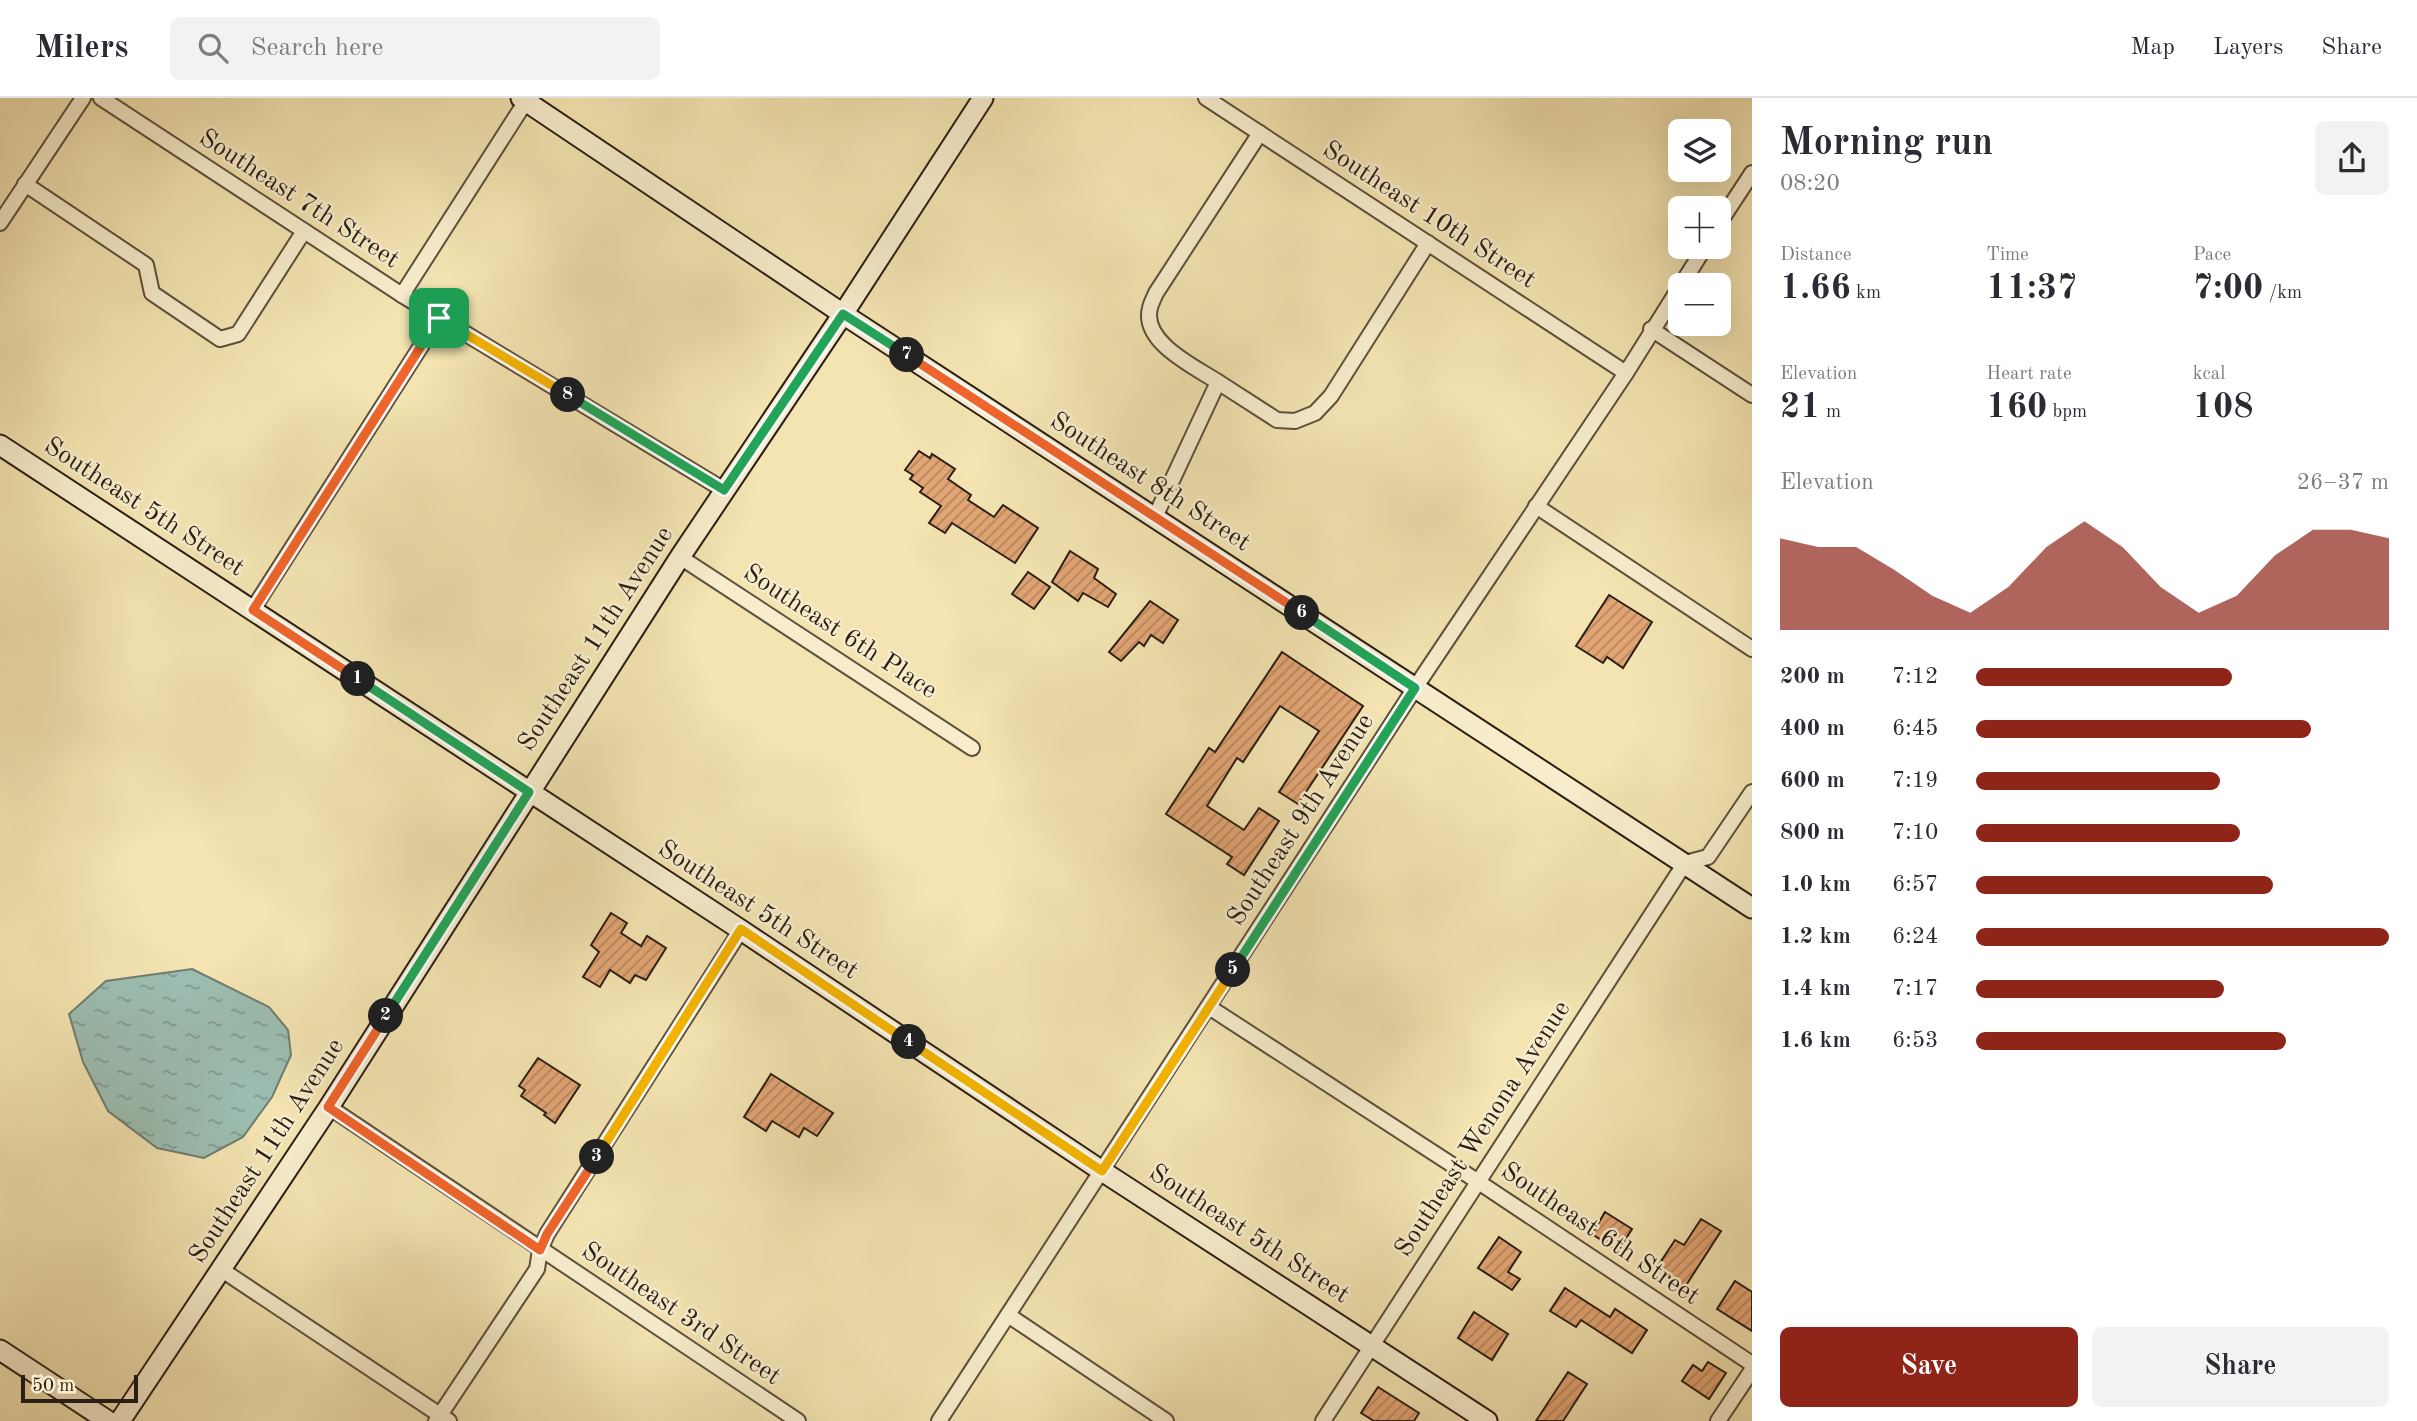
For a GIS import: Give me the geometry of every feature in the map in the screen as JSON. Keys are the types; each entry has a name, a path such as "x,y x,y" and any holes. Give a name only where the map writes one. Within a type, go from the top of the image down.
{"street":[{"path":"0,223 83,98"},
{"name":"Southeast 7th Street","path":"101,98 402,295 724,490"},
{"name":"Southeast 11th Avenue","path":"120,1421 328,1107 680,557 843,314 983,98"},
{"name":"Southeast 10th Street","path":"1206,98 1626,373"},
{"path":"402,295 524,100"},
{"name":"Southeast 8th Street","path":"524,100 843,314 1752,908"},
{"path":"1260,133 1156,293 1149,311 1152,328 1162,345 1218,382 1277,420 1295,421 1315,413 1331,396 1428,243"},
{"path":"1731,205 1752,173"},
{"path":"25,184 146,265 152,293 220,339 238,334 304,231"},
{"name":"Southeast 9th Avenue","path":"939,1421 1415,688 1626,373 1696,259"},
{"path":"253,610 439,318"},
{"path":"1651,329 1752,396"},
{"path":"1155,517 1218,382"},
{"name":"Southeast 5th Street","path":"0,445 741,929 1102,1171 1487,1421"},
{"path":"1536,506 1752,649"},
{"name":"Southeast 6th Place","path":"680,557 972,748"},
{"path":"1685,863 1708,858 1752,792"},
{"name":"Southeast Wenona Avenue","path":"1322,1421 1685,863"},
{"path":"222,1270 441,1419 537,1269 540,1250 547,1234 741,929"},
{"name":"Southeast 6th Street","path":"1209,1007 1752,1364"},
{"name":"Southeast 3rd Street","path":"328,1107 798,1421"},
{"path":"1009,1315 1166,1421"},
{"path":"0,1350 108,1421"},
{"path":"1718,1421 1752,1370"}],"water":[{"path":"192,969 269,1007 288,1030 291,1055 272,1097 243,1137 204,1158 157,1148 108,1111 83,1062 69,1014 106,981"}],"building":[{"path":"919,451 930,458 932,454 955,469 948,479 971,495 968,500 994,517 1003,505 1038,528 1015,563 952,523 945,533 929,523 941,506 920,492 923,488 910,479 913,475 905,470"},
{"path":"1070,551 1098,569 1094,578 1116,594 1108,607 1083,593 1078,601 1052,582"},
{"path":"1028,572 1050,587 1034,609 1012,594"},
{"path":"1609,595 1652,622 1623,668 1607,657 1603,663 1576,646"},
{"path":"1150,601 1178,620 1163,643 1151,635 1144,646 1139,642 1121,661 1109,652"},
{"path":"1282,652 1363,706 1298,804 1279,792 1319,731 1280,706 1243,762 1237,758 1207,806 1244,830 1259,808 1279,821 1244,875 1227,864 1232,857 1166,814 1209,748 1215,752"},
{"path":"611,913 627,923 621,933 641,946 647,936 666,948 646,980 635,975 630,983 610,970 600,987 583,977 599,952 591,945"},
{"path":"538,1058 580,1085 555,1123 544,1115 546,1113 521,1096 525,1090 519,1086"},
{"path":"771,1074 833,1113 817,1136 804,1128 799,1137 772,1121 766,1131 744,1117"},
{"path":"1605,1212 1632,1229 1618,1251 1592,1234"},
{"path":"1701,1219 1721,1231 1685,1287 1656,1269 1675,1240 1684,1245"},
{"path":"1499,1237 1521,1252 1508,1272 1520,1279 1512,1290 1478,1268"},
{"path":"1735,1281 1752,1292 1752,1331 1717,1309"},
{"path":"1565,1288 1610,1317 1615,1309 1647,1330 1632,1353 1581,1320 1576,1327 1550,1311"},
{"path":"1474,1312 1508,1334 1492,1360 1458,1338"},
{"path":"1708,1362 1726,1373 1709,1399 1682,1381 1693,1365 1702,1371"},
{"path":"1568,1372 1587,1384 1563,1421 1536,1421"},
{"path":"1378,1387 1419,1413 1414,1421 1374,1421 1361,1413"}],"route":[{"path":"843,314 1415,688 1102,1171 741,929 547,1234 540,1250 328,1107 529,792 253,610 439,318 724,490 843,314"}]}
